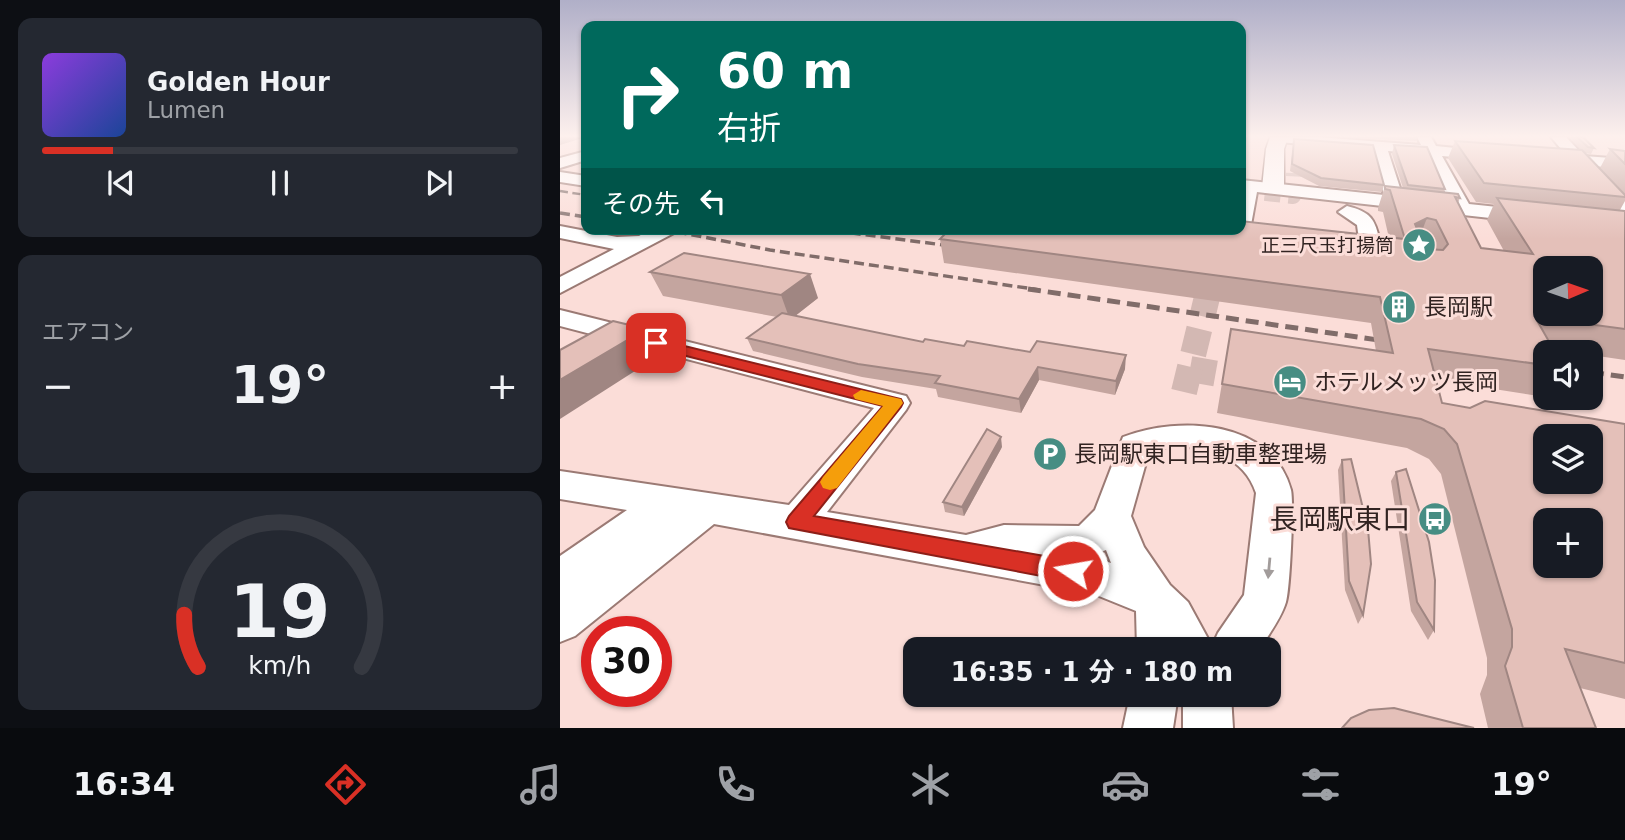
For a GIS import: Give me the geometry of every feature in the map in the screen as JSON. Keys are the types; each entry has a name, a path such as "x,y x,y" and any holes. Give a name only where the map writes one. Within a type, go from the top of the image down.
{"main road":[{"path":"1273,188 1274,171"}],"street":[{"path":"1386,171 1395,201"},
{"path":"1442,171 1462,208"},
{"path":"1587,171 1620,221"},
{"path":"560,177 581,180"},
{"path":"1246,185 1544,217"},
{"path":"1273,188 1273,197 1287,205 1348,212 1366,222 1370,242 1352,248 1324,245"},
{"path":"560,232 617,243 645,241"},
{"path":"561,285 656,235"},
{"path":"560,318 895,403 797,522"},
{"path":"961,552 1003,541 1062,545 1088,542 1099,536 1112,516 1135,445 1147,438 1176,434 1234,445 1254,457 1267,470 1274,493 1265,601 1242,637"},
{"path":"560,485 797,522 1096,576 1155,599"},
{"path":"560,579 666,502"},
{"path":"560,621 708,508"},
{"path":"1112,516 1128,557 1155,599 1173,617 1184,637"},
{"path":"1155,599 1160,637"},
{"path":"1148,728 1152,707"},
{"path":"1207,707 1208,728"}],"building":[{"path":"1306,171 1380,171 1384,185 1321,178"},
{"path":"1403,171 1437,171 1445,189 1408,185"},
{"path":"1476,171 1602,171 1625,197 1484,183"},
{"path":"1385,186 1458,194 1460,198 1455,197 1481,248 1533,254 1497,198 1625,211 1625,329 1602,326 1603,256 1533,256 1533,326 1540,326 1548,340 1533,340 1533,363 1428,349 1442,403 1470,408 1485,401 1625,424 1625,663 1565,649 1596,728 1523,728 1505,666 1512,647 1512,629 1457,444 1444,429 1421,419 1222,384 1231,329 1393,353 1380,297 940,239 944,235 1246,235 1246,222 1405,239 1390,190 1385,189","holes":["1427,218 1436,220 1448,244 1443,250 1425,249 1415,224"]},
{"path":"684,253 810,274 781,295 650,272"},
{"path":"782,313 923,342 925,339 964,346 967,341 1030,352 1037,341 1126,355 1116,381 1038,367 1019,399 935,383 940,376 858,364 747,338"},
{"path":"613,321 646,329 560,380 560,350"},
{"path":"987,429 1001,437 962,507 943,502"},
{"path":"1351,459 1368,529 1371,564 1363,615 1349,581 1342,460"},
{"path":"1406,469 1429,542 1435,580 1434,630 1417,602 1396,472"},
{"path":"1394,708 1474,728 1342,728 1351,718 1369,710"}],"tunnel":[{"path":"1246,191 1293,196 1294,173"},
{"path":"1209,290 1223,235"},
{"path":"1184,392 1209,289"},
{"path":"1190,369 1224,375"}],"railway":[{"path":"560,191 581,194"},
{"path":"560,213 581,216"},
{"path":"693,235 770,250 1040,290"},
{"path":"867,235 959,247"},
{"path":"1028,289 1392,342"},
{"path":"1603,374 1625,377"}],"slow traffic":[{"path":"830,482 895,403 861,395"}],"place":[{"name":"正三尺玉打揚筒","path":"1419,245"},
{"name":"長岡駅","path":"1399,307"},
{"name":"ホテルメッツ長岡","path":"1290,382"},
{"name":"長岡駅東口自動車整理場","path":"1050,454"},
{"name":"長岡駅東口","path":"1435,519"}],"route":[{"path":"656,343 895,403 797,522 1073,571"}]}
